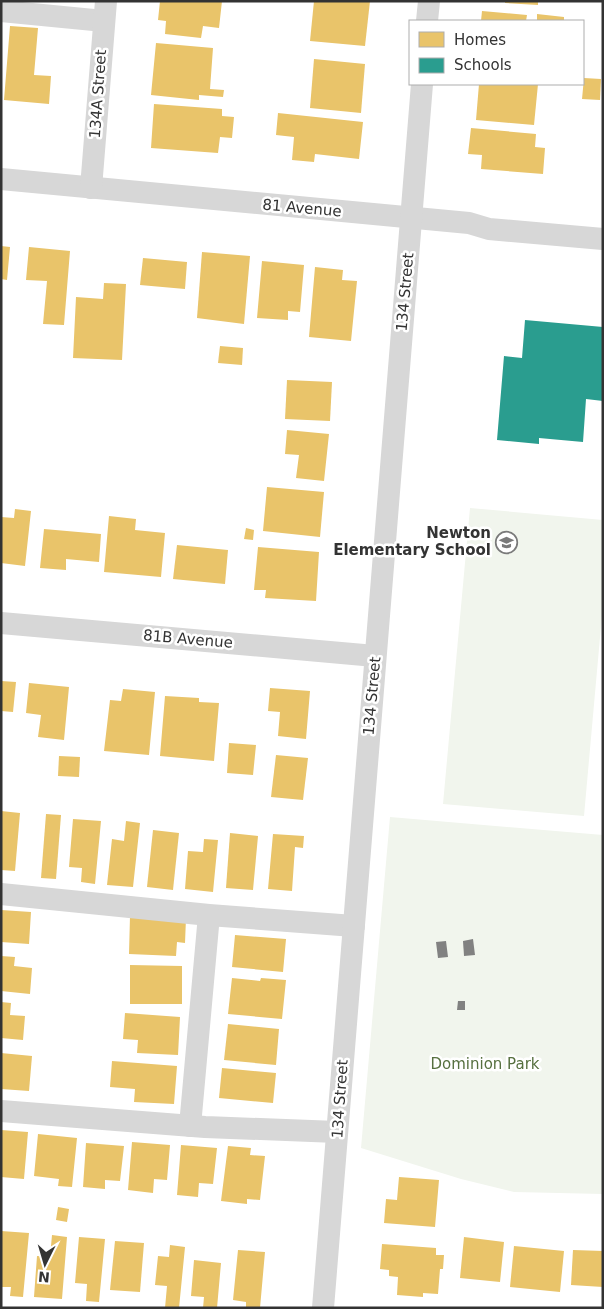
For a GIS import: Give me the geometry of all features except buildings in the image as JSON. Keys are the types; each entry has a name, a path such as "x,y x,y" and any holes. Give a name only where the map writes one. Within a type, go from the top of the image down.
{"street":[{"path":"428,20 429,1"},
{"path":"1,11 105,11"},
{"name":"134A Street","path":"91,188 105,11"},
{"name":"134 Street","path":"323,1308 422,85"},
{"name":"81 Avenue","path":"1,179 469,223 489,229 603,239"},
{"name":"81B Avenue","path":"1,622 375,656"},
{"path":"1,894 209,915 354,926"},
{"path":"190,1126 209,915"},
{"path":"1,1111 190,1126 337,1132"}],"green space":[{"path":"470,508 603,520 603,604 584,816 443,804"},
{"name":"Dominion Park","path":"390,817 603,835 603,1194 514,1192 461,1179 361,1148"}],"place":[{"name":"Newton Elementary School","path":"507,542"}]}
